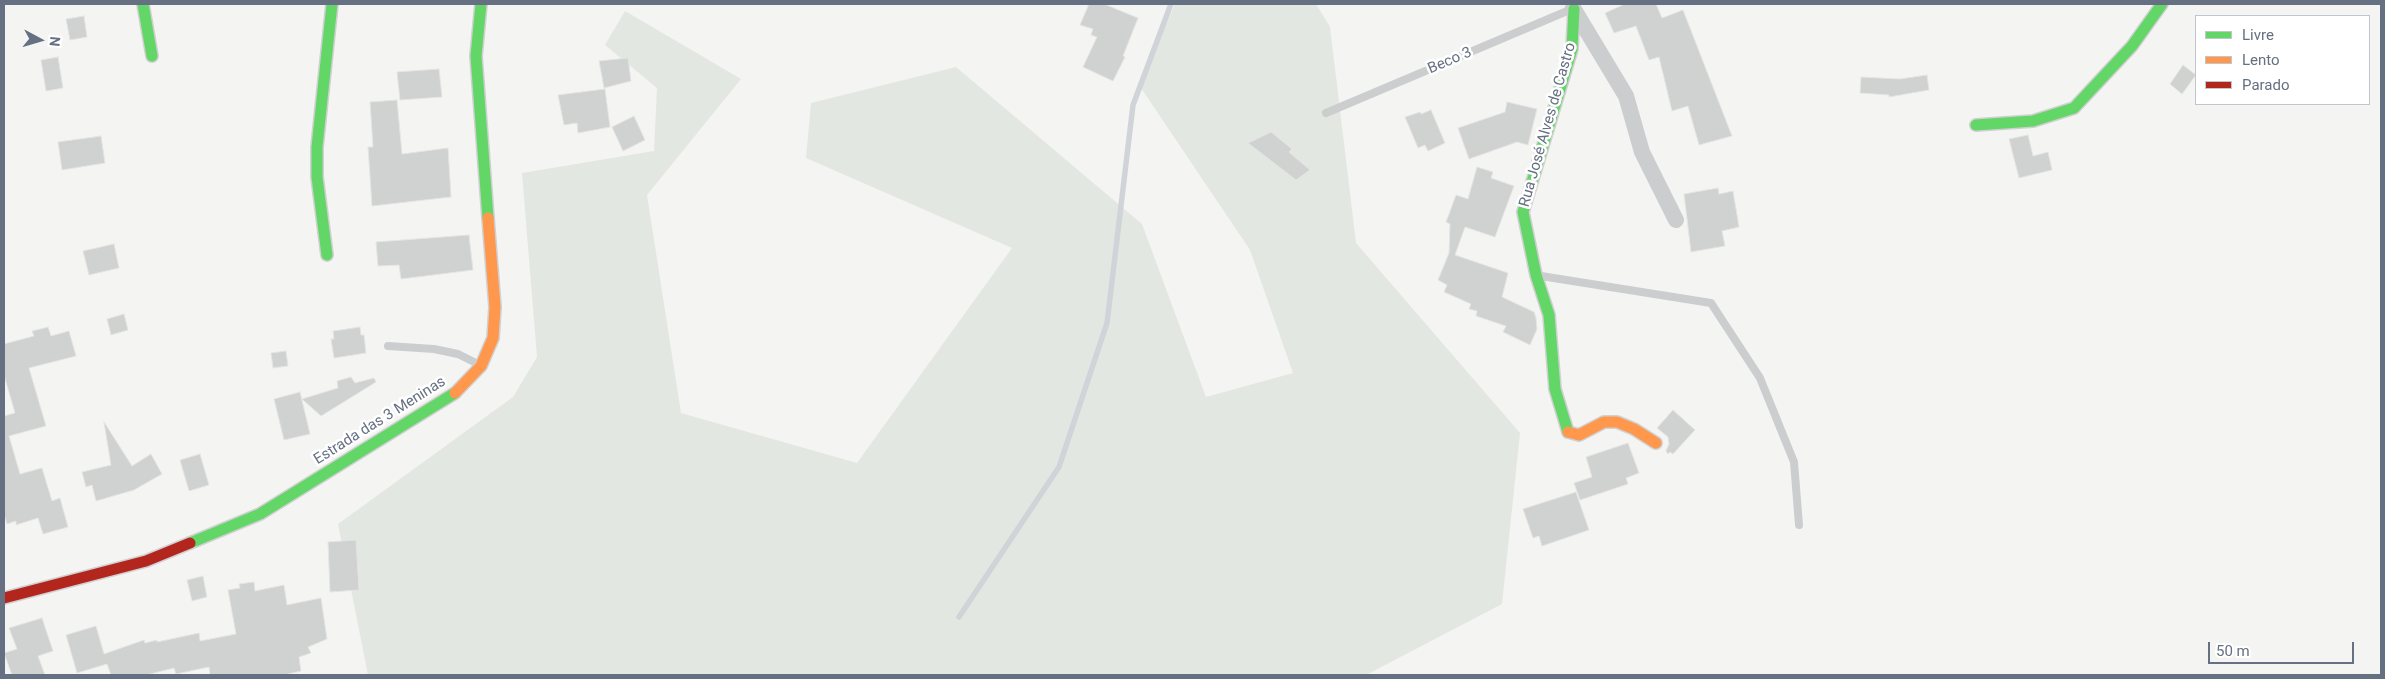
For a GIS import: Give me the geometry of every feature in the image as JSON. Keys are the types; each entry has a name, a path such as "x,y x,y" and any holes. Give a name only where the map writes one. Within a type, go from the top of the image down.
{"street":[{"path":"143,4 152,56"},
{"path":"326,255 317,177 316,147 332,4"},
{"name":"Estrada das 3 Meninas","path":"4,598 146,561 260,514 452,395 481,366 493,338 495,307 476,56 481,4"},
{"path":"1976,125 2033,121 2074,108 2132,46 2162,4"},
{"path":"1572,6 1626,96 1642,152 1676,220"},
{"name":"Rua José Alves de Castro","path":"1572,6 1572,49 1523,212 1536,275 1549,316 1555,389 1568,432 1573,435 1579,435 1592,426 1604,422 1617,422 1656,443"}],"lane":[{"name":"Beco 3","path":"1326,113 1572,6"},
{"path":"1536,275 1711,303 1760,378 1794,462 1799,525"},
{"path":"388,346 434,349 458,354 481,366"}],"shaded area":[{"path":"1175,4 1316,4 1330,27 1356,243 1520,433 1502,604 1366,675 368,675 338,524 513,397 537,357 522,173 654,151 657,88 605,45 625,11 741,79 647,195 681,413 857,463 1012,248 806,158 811,103 956,67 1142,224 1206,397 1293,373 1250,250 1139,85"}],"building":[{"path":"1089,4 1104,4 1138,18 1123,56 1125,57 1113,81 1083,67 1097,37 1091,35 1093,29 1080,25"},
{"path":"1625,4 1656,4 1662,18 1683,10 1732,136 1699,145 1688,106 1672,111 1659,57 1649,60 1636,26 1614,33 1605,13"},
{"path":"84,16 87,37 70,40 66,19"},
{"path":"58,57 63,88 46,91 41,60"},
{"path":"628,58 631,81 604,88 599,61"},
{"path":"2183,65 2195,74 2182,94 2170,84"},
{"path":"439,69 442,97 400,100 397,72"},
{"path":"1927,75 1929,90 1889,97 1889,95 1860,93 1861,77 1900,79"},
{"path":"605,89 610,127 578,133 577,123 564,125 558,95"},
{"path":"397,100 402,154 448,148 451,197 372,206 368,147 373,147 370,102"},
{"path":"1507,102 1537,109 1528,145 1517,142 1469,159 1458,128 1505,112"},
{"path":"1431,110 1445,143 1428,151 1425,145 1418,148 1405,117"},
{"path":"634,116 645,140 623,151 612,127"},
{"path":"1271,132 1292,149 1289,152 1310,170 1296,180 1248,143"},
{"path":"2028,135 2033,156 2048,152 2052,170 2019,178 2009,139"},
{"path":"101,136 105,163 62,170 58,142"},
{"path":"1477,167 1493,172 1491,178 1514,186 1495,237 1465,227 1455,255 1508,273 1502,297 1534,312 1536,318 1537,329 1530,345 1503,332 1506,326 1476,316 1477,311 1469,309 1471,304 1444,292 1447,285 1438,280 1449,253 1450,224 1446,222 1456,195 1468,199"},
{"path":"1718,188 1719,194 1733,191 1739,227 1722,231 1725,246 1691,252 1684,194"},
{"path":"469,235 473,270 401,279 399,265 378,266 376,242"},
{"path":"114,244 119,268 89,275 83,251"},
{"path":"124,314 128,330 111,335 107,319"},
{"path":"48,327 51,336 69,331 76,356 29,368 46,426 9,436 20,474 42,468 52,501 60,498 68,527 43,534 38,518 16,525 16,521 7,524 4,514 4,416 15,413 4,375 4,344 34,336 32,331"},
{"path":"360,327 361,335 364,335 366,353 334,358 331,339 334,339 333,331"},
{"path":"286,351 288,366 273,368 271,353"},
{"path":"351,377 355,383 374,378 376,382 321,416 302,399 338,388 337,381"},
{"path":"300,392 310,434 284,440 274,399"},
{"path":"1673,410 1695,430 1673,454 1670,452 1668,454 1666,451 1669,444 1668,437 1657,428"},
{"path":"104,422 132,466 151,454 162,474 134,490 96,501 92,485 86,487 82,472 111,465"},
{"path":"1628,443 1639,473 1626,478 1628,484 1580,500 1574,483 1592,477 1586,457"},
{"path":"200,454 209,485 189,491 180,460"},
{"path":"1576,492 1589,530 1542,546 1539,536 1533,538 1523,509"},
{"path":"356,540 359,590 330,592 328,542"},
{"path":"203,576 207,597 192,601 187,580"},
{"path":"254,582 255,591 284,585 287,605 321,598 327,639 308,647 311,653 299,657 301,671 284,675 210,675 209,667 176,674 174,668 146,675 111,675 107,664 77,673 66,635 96,626 104,654 144,640 145,643 157,640 157,642 199,633 200,641 236,634 228,590 240,588 239,584"},
{"path":"42,618 53,651 38,656 45,675 12,675 4,653 17,649 9,628"}],"waterway":[{"path":"959,617 1059,467 1107,323 1133,105 1171,4"}],"traffic: fast":[{"path":"143,4 152,56"},
{"path":"327,255 317,177 317,147 332,4"},
{"path":"481,4 476,56 488,218"},
{"path":"1976,125 2033,121 2074,108 2132,46 2162,4"},
{"path":"1568,432 1555,389 1549,315 1536,275 1523,212 1572,49 1574,9"},
{"path":"190,543 260,514 455,393"}],"traffic: slow":[{"path":"455,393 481,366 493,338 495,307 488,218"},
{"path":"1568,432 1579,435 1604,422 1617,422 1634,429 1656,443"}],"traffic: jam":[{"path":"4,598 146,561 190,543"}]}
